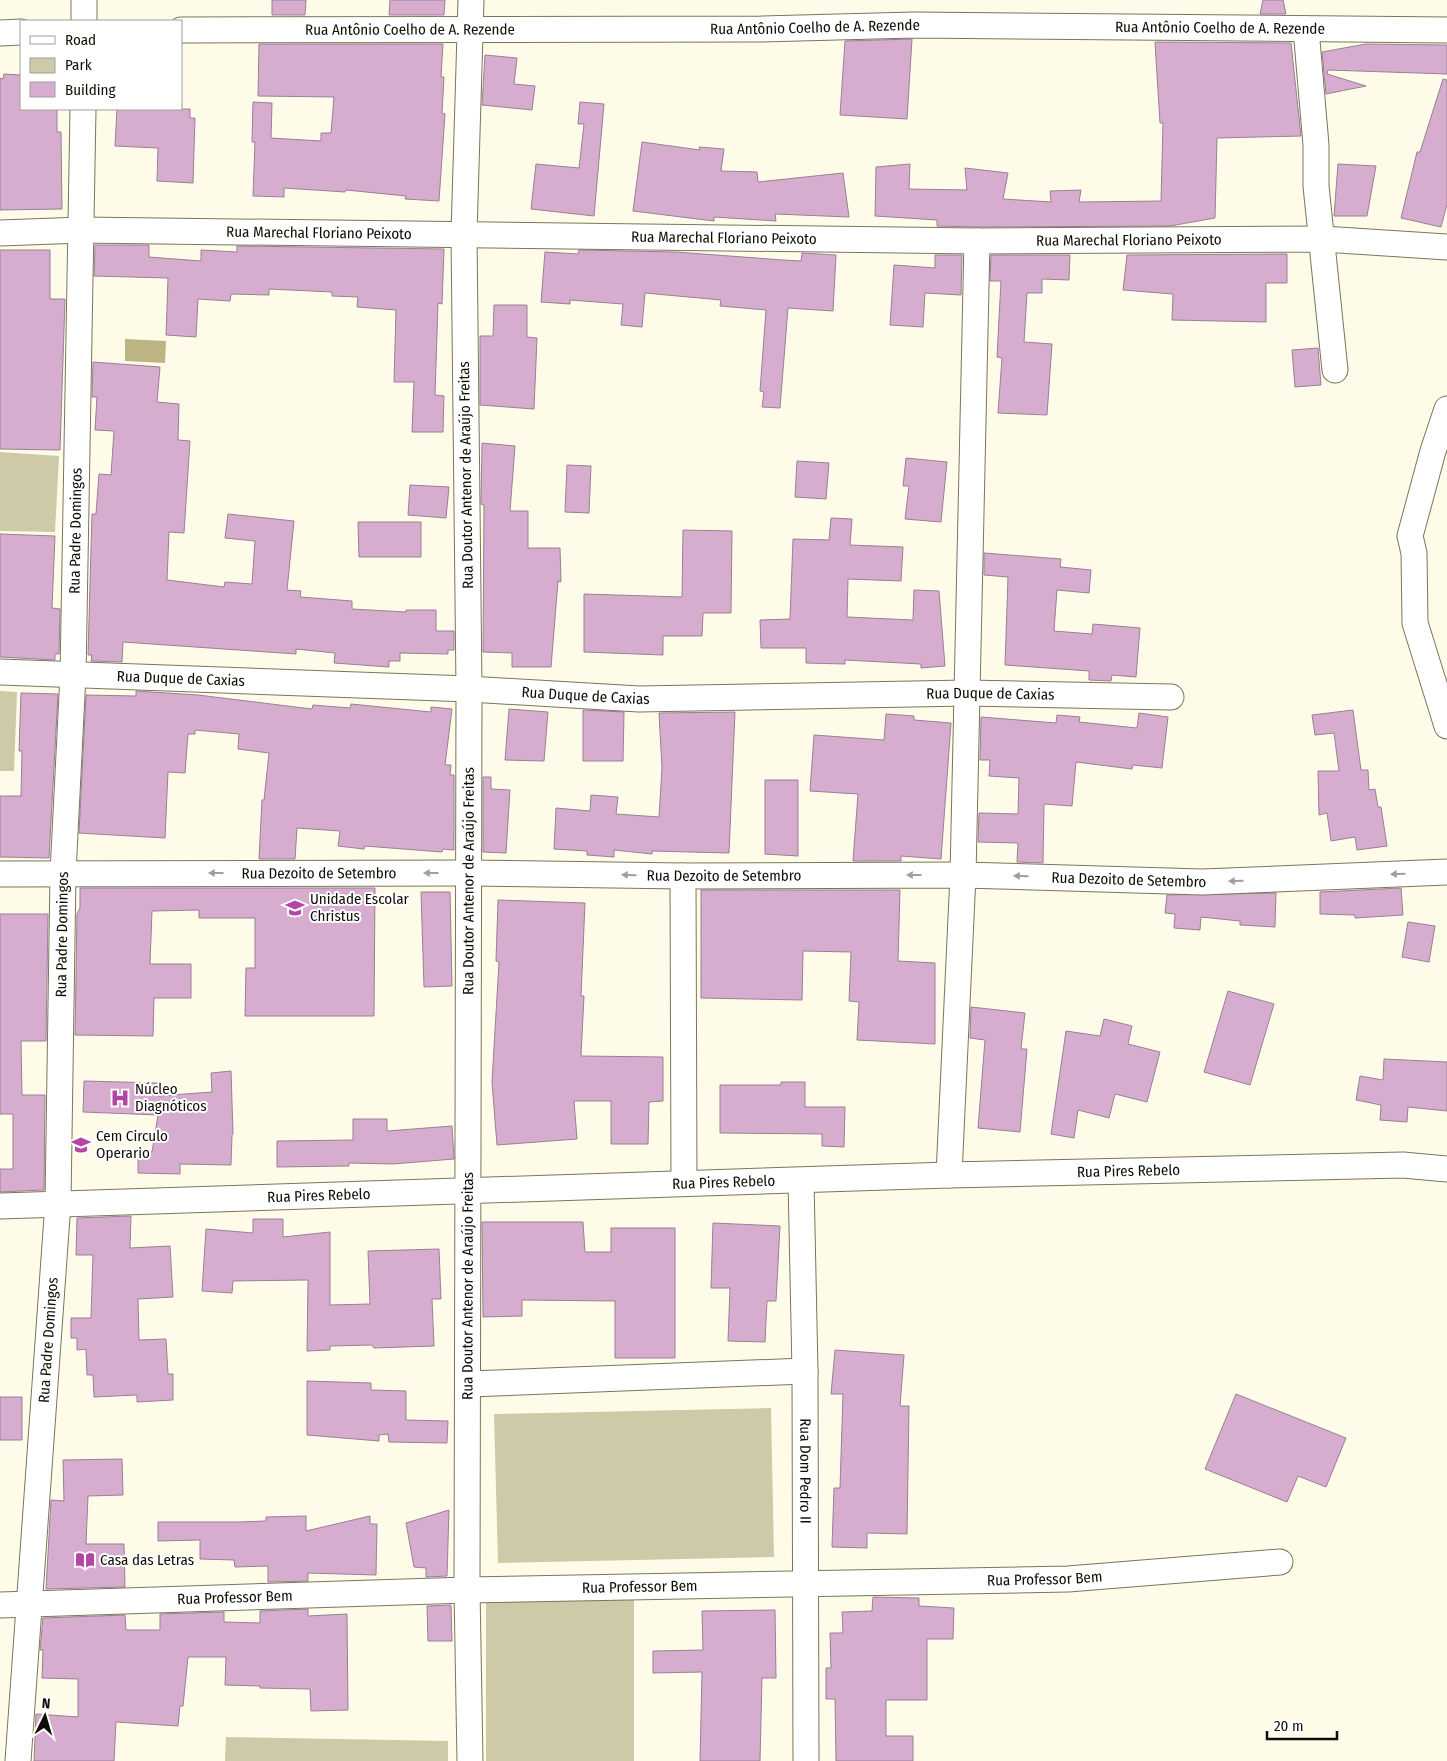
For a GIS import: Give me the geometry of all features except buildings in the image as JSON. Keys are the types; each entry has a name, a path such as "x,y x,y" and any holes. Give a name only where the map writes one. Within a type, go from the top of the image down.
{"street":[{"path":"84,0 84,20"},
{"name":"Rua Doutor Antenor de Araújo Freitas","path":"470,1761 467,1590 469,1384 467,1192 469,689 464,234 471,0"},
{"name":"Rua Antônio Coelho de A. Rezende","path":"182,30 761,29 913,25 1447,30"},
{"path":"1306,29 1316,145 1316,186 1323,239 1335,370"},
{"path":"0,32 20,32"},
{"name":"Rua Padre Domingos","path":"18,1761 58,1203 63,873 73,676 83,110"},
{"name":"Rua Marechal Floriano Peixoto","path":"0,233 82,230 977,241 1323,239 1447,247"},
{"path":"949,1175 963,875 977,241"},
{"path":"1447,409 1433,451 1410,536 1414,553 1415,623 1447,726"},
{"name":"Rua Duque de Caxias","path":"0,672 469,689 639,698 967,693 1171,697"},
{"name":"Rua Dezoito de Setembro","path":"0,874 963,875 1202,882 1447,872"},
{"path":"683,876 684,1183"},
{"name":"Rua Pires Rebelo","path":"0,1206 949,1175 1403,1165 1447,1169"},
{"name":"Rua Dom Pedro II","path":"801,1181 805,1371 806,1761"},
{"path":"469,1384 805,1371"},
{"name":"Rua Professor Bem","path":"0,1605 467,1590 1068,1579 1280,1562"}],"green space":[{"path":"0,452 59,456 55,532 0,531"},
{"path":"0,691 17,692 14,771 0,771"},
{"path":"771,1408 774,1557 498,1563 494,1414"},
{"path":"486,1599 634,1600 634,1761 486,1761"},
{"path":"226,1737 448,1741 448,1761 225,1761"}],"shaded area":[{"path":"125,339 166,341 165,363 125,361"}],"place":[{"name":"Unidade Escolar Christus","path":"295,908"},
{"name":"Núcleo Diagnóticos","path":"120,1098"},
{"name":"Cem Circulo Operario","path":"81,1145"},
{"name":"Casa das Letras","path":"85,1560"}]}
